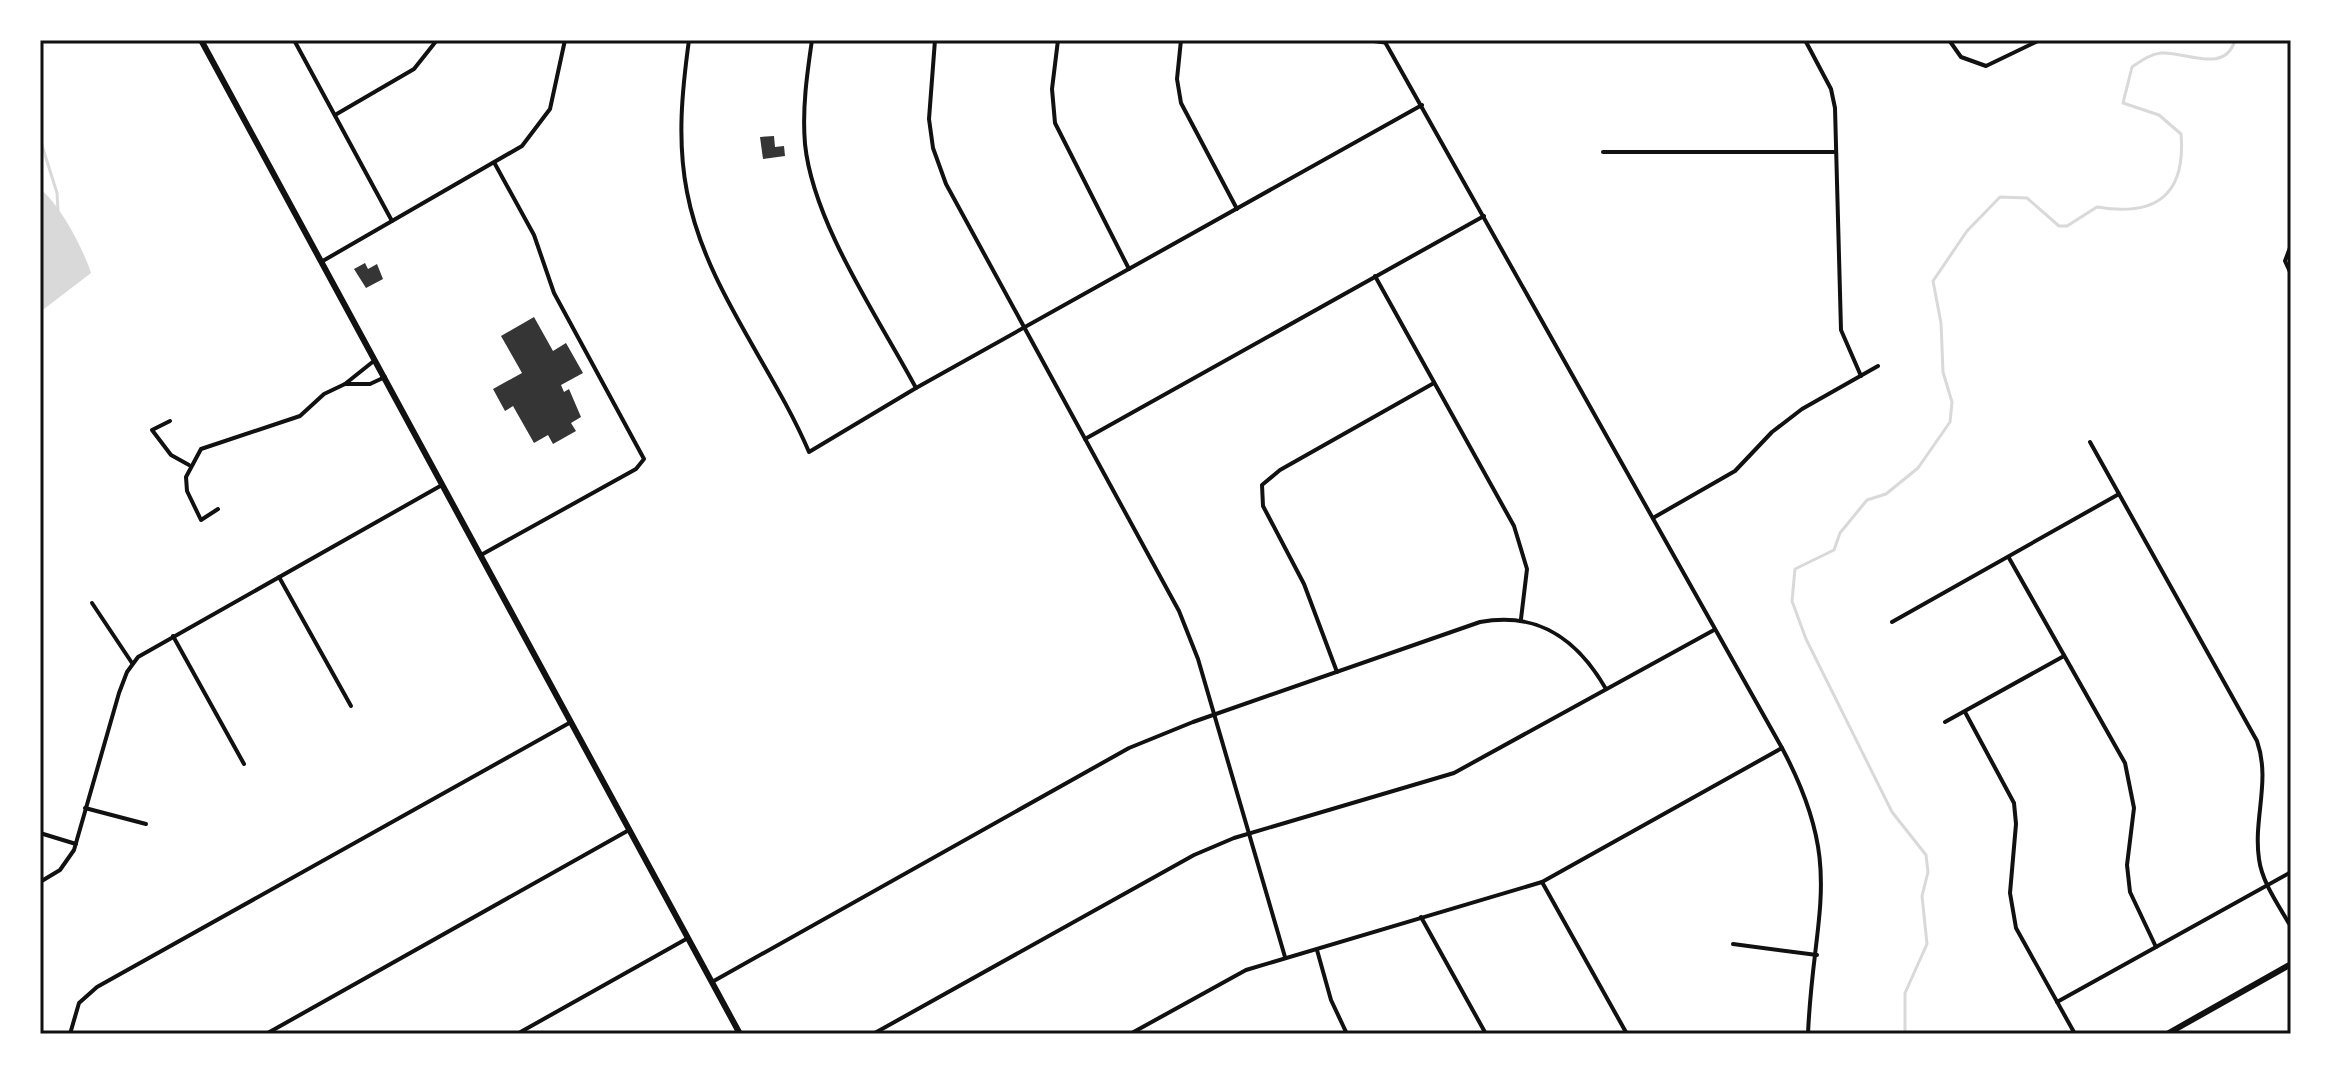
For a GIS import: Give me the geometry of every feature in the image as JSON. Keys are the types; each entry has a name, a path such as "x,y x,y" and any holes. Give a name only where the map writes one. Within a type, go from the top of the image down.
{"main road":[{"path":"201,40 740,1034"},
{"path":"2167,1034 2291,964"}],"street":[{"path":"294,40 392,221"},
{"path":"335,115 414,69 437,40"},
{"path":"321,262 522,146 542,122 558,84 565,40"},
{"path":"689,40 680,125 683,170 693,220 716,276 809,452 916,388 1422,105"},
{"path":"812,40 804,115 813,181 825,218 916,388"},
{"path":"935,40 928,103 936,158 951,194 1170,590 1190,635 1285,957"},
{"path":"1058,40 1052,89 1055,123 1129,269"},
{"path":"1181,40 1177,79 1181,103 1237,209"},
{"path":"1370,40 1384,41 1422,105 1782,748 1813,814 1820,849 1823,902 1808,1034"},
{"path":"1805,40 1831,89 1841,330 1861,376"},
{"path":"1949,40 1961,57 1974,65 1997,63 2040,40"},
{"path":"1603,152 1836,152"},
{"path":"481,555 636,469 644,459 554,293 534,235 495,164"},
{"path":"1085,439 1484,216"},
{"path":"2291,245 2285,261 2291,274"},
{"path":"1375,276 1521,543 1527,579 1521,619"},
{"path":"218,509 201,520 187,491 189,465 209,444 290,421 375,360"},
{"path":"1653,518 1735,471 1785,421 1878,366"},
{"path":"345,384 370,384 385,377"},
{"path":"1337,672 1304,584 1263,506 1261,489 1280,470 1434,383"},
{"path":"170,421 152,430 171,455 189,465"},
{"path":"2090,442 2257,741 2264,782 2258,856 2267,884 2291,927"},
{"path":"40,882 60,870 76,844 119,693 132,663 173,636 443,484"},
{"path":"1892,622 2119,494"},
{"path":"2009,558 2128,773 2134,808 2128,879 2133,903 2156,947"},
{"path":"279,577 351,706"},
{"path":"92,603 132,663"},
{"path":"712,982 1129,748 1480,622 1521,619 1570,641 1595,670 1606,689"},
{"path":"873,1034 1194,855 1249,834 1454,773 1714,630"},
{"path":"173,636 244,764"},
{"path":"1945,722 2064,656"},
{"path":"1965,712 2014,803 2016,824 2010,893 2013,916 2022,942 2075,1034"},
{"path":"70,1034 79,1003 97,987 571,722"},
{"path":"1130,1034 1246,970 1542,882 1782,748"},
{"path":"85,808 146,824"},
{"path":"266,1034 629,830"},
{"path":"40,833 76,844"},
{"path":"2057,1002 2291,872"},
{"path":"1542,882 1627,1034"},
{"path":"1421,917 1486,1034"},
{"path":"517,1034 688,938"},
{"path":"1733,944 1817,955"},
{"path":"1316,949 1331,1000 1347,1034"}],"shaded area":[{"path":"40,189 70,228 91,273 40,312"}],"building":[{"path":"774,136 775,147 784,146 785,156 763,159 760,137"},
{"path":"365,263 368,269 377,264 383,279 366,288 354,269"},
{"path":"534,317 553,351 566,343 583,373 561,385 564,392 569,389 581,417 571,423 576,431 553,444 548,435 534,443 513,406 505,411 493,389 522,373 501,336"}],"waterway":[{"path":"1905,1034 1905,993 1927,944 1922,896 1928,872 1926,855 1892,812 1806,639 1792,601 1795,569 1834,550 1840,533 1867,500 1886,494 1918,468 1950,422 1952,402 1943,372 1941,323 1933,281 1967,231 2000,197 2027,198 2059,226 2067,226 2097,207 2136,208 2163,197 2178,173 2181,134 2159,115 2123,103 2132,67 2149,56 2161,53 2203,59 2223,57 2235,40"},
{"path":"40,139 57,193 58,210"}]}
